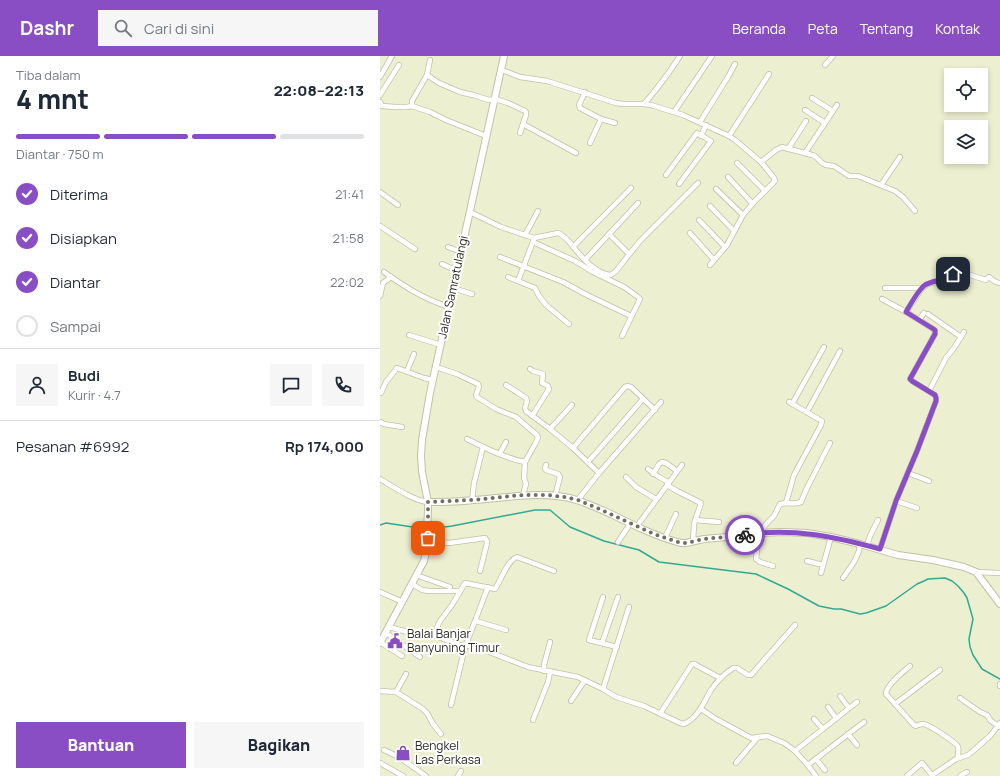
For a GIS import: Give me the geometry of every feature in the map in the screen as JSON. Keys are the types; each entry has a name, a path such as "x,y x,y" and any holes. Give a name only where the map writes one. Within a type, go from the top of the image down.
{"street":[{"path":"380,77 392,56"},
{"name":"Jalan Samratulangi","path":"380,643 403,602 425,557 428,532 428,502 422,472 421,456 425,419 504,56"},
{"path":"644,104 680,56"},
{"path":"674,112 712,56"},
{"path":"825,65 833,56"},
{"path":"412,106 412,101 426,76 430,60"},
{"path":"700,122 735,64"},
{"path":"380,95 399,65"},
{"path":"502,70 520,77 547,81 584,92 604,100 621,104 644,104 674,112 700,122 729,136 761,162 775,179 752,203 743,215 725,247 710,265"},
{"path":"729,136 769,74"},
{"path":"426,76 460,92 489,100 495,99 508,103 526,112 520,133"},
{"path":"584,92 580,108 601,119 615,123"},
{"path":"812,98 833,112"},
{"path":"380,102 382,106 386,107 412,106 430,112 486,136"},
{"path":"805,153 837,105"},
{"path":"805,110 825,123"},
{"path":"590,143 601,119"},
{"path":"788,149 806,121"},
{"path":"523,124 576,154"},
{"path":"701,136 706,125"},
{"path":"666,175 696,133 711,141 679,184"},
{"path":"761,162 778,148 782,147 815,156 824,164 834,166 849,176 858,176 900,194 915,211"},
{"path":"880,185 900,157"},
{"path":"737,163 765,191"},
{"path":"728,177 752,203"},
{"path":"534,240 558,233 562,235 591,265 604,274 611,275 655,225 698,183"},
{"path":"573,247 631,188"},
{"path":"716,189 743,215"},
{"path":"380,192 398,205"},
{"path":"585,260 638,203"},
{"path":"710,206 734,231"},
{"path":"525,235 538,210"},
{"path":"470,212 501,227 525,235 624,287 638,297 640,299 622,336"},
{"path":"699,220 725,247"},
{"path":"380,226 415,249"},
{"path":"690,233 714,260"},
{"path":"608,234 629,254"},
{"path":"518,281 534,240"},
{"path":"448,247 461,252"},
{"path":"500,257 563,282 631,316"},
{"path":"442,264 457,271"},
{"path":"384,272 417,294 449,307"},
{"path":"906,312 922,288 928,284 946,279 954,274 964,276 970,275 986,280 989,278 999,282"},
{"path":"380,296 383,283 391,277"},
{"path":"508,277 535,288 546,305 570,324"},
{"path":"453,288 472,294"},
{"path":"886,288 922,288"},
{"path":"880,549 896,501 936,401 935,395 910,380 936,332 934,329 906,312 882,300"},
{"path":"919,320 926,313 963,334 946,358 929,391"},
{"path":"409,335 441,345"},
{"path":"786,503 794,475 822,422 791,403 824,347"},
{"path":"807,412 840,351"},
{"path":"406,371 414,354"},
{"path":"436,367 457,374 478,384 479,387 476,395 477,397 516,417 536,434 538,438 525,462 524,478 526,484 523,495"},
{"path":"380,393 382,393 389,379 397,368 434,380"},
{"path":"530,369 543,374 542,382 548,386 549,389 532,416"},
{"path":"506,385 526,398 526,411 573,448 599,473"},
{"path":"573,448 627,386 631,387 655,410"},
{"path":"588,462 643,399"},
{"path":"578,500 599,473 662,402"},
{"path":"550,429 572,405"},
{"path":"380,422 402,427"},
{"path":"467,439 483,447 525,462"},
{"path":"500,453 506,442"},
{"path":"773,566 760,562 756,559 759,533 774,516 780,504 798,504 801,502 830,443"},
{"path":"472,500 474,483 483,447"},
{"path":"653,474 662,462 666,462 677,471"},
{"path":"637,526 682,464"},
{"path":"546,465 546,470 558,474 560,477 555,496"},
{"path":"648,470 677,491 701,503 695,520 693,542"},
{"path":"908,473 929,481"},
{"path":"626,477 636,486 656,499"},
{"path":"380,479 420,501 428,502 472,500 523,495 555,496 578,500 630,524 681,543 759,533 807,533 831,537 880,549 898,556 933,560 964,567 976,572 1000,573"},
{"path":"896,501 917,508"},
{"path":"665,538 676,514"},
{"path":"695,520 719,522"},
{"path":"867,546 878,520"},
{"path":"618,542 630,524"},
{"path":"820,573 831,537"},
{"path":"427,541 449,543 485,538 487,543 480,571"},
{"path":"843,578 854,562 859,551 860,544"},
{"path":"433,636 440,621 452,605 465,583 494,589 496,588 505,570 515,557 554,571"},
{"path":"807,561 822,565"},
{"path":"976,572 1000,604"},
{"path":"416,575 450,587"},
{"path":"412,584 422,590 429,591 460,590"},
{"path":"451,705 466,646 488,587"},
{"path":"380,592 403,602"},
{"path":"603,597 589,640 616,647"},
{"path":"602,643 618,597"},
{"path":"603,689 629,607"},
{"path":"476,621 506,630"},
{"path":"385,632 433,636 487,651 528,667 568,674 585,680 616,697 644,706 684,724 701,709 711,690 720,678 731,669 735,668 748,675 751,675 795,625"},
{"path":"385,632 420,657"},
{"path":"544,671 544,665 550,642"},
{"path":"380,643 402,656"},
{"path":"660,714 692,664 720,678"},
{"path":"910,666 892,683 886,691 886,694 916,725 926,724 956,744 958,748 958,757"},
{"path":"895,704 940,670"},
{"path":"532,720 548,682 550,672"},
{"path":"396,692 406,674"},
{"path":"572,702 585,680"},
{"path":"380,691 396,692 423,709 441,734"},
{"path":"840,696 849,708"},
{"path":"907,776 922,764 931,776 958,757 968,755 988,738 999,725 991,721 987,715 960,698"},
{"path":"795,752 857,702"},
{"path":"828,707 836,718"},
{"path":"701,709 747,736 753,738 767,736 784,743 808,765 816,776"},
{"path":"814,719 823,729"},
{"path":"808,765 864,722"},
{"path":"848,734 857,745"},
{"path":"736,763 758,737"},
{"path":"384,750 399,757 426,776"},
{"path":"816,759 825,770"},
{"path":"380,763 403,776"},
{"path":"458,776 461,771"},
{"path":"960,776 967,772"}],"waterway":[{"path":"430,529 535,510 550,510 570,527 604,541 639,550 659,562 756,574 819,606 841,609 860,614 886,606 917,584 928,579 945,578 958,586 967,598 973,619 969,639 973,655 982,669 1000,679"},
{"path":"380,525 386,523 426,529"}],"way so far":[{"path":"428,538 428,502 472,500 523,495 547,495 578,500 630,524 681,543 745,535"}],"place":[{"name":"Balai Banjar Banyuning Timur","path":"395,641"},
{"name":"Bengkel Las Perkasa","path":"403,753"}],"route":[{"path":"745,535 771,532 807,533 831,537 880,549 896,501 936,401 935,395 910,380 936,332 934,329 906,312 922,288 928,284 946,279 953,274"}]}
